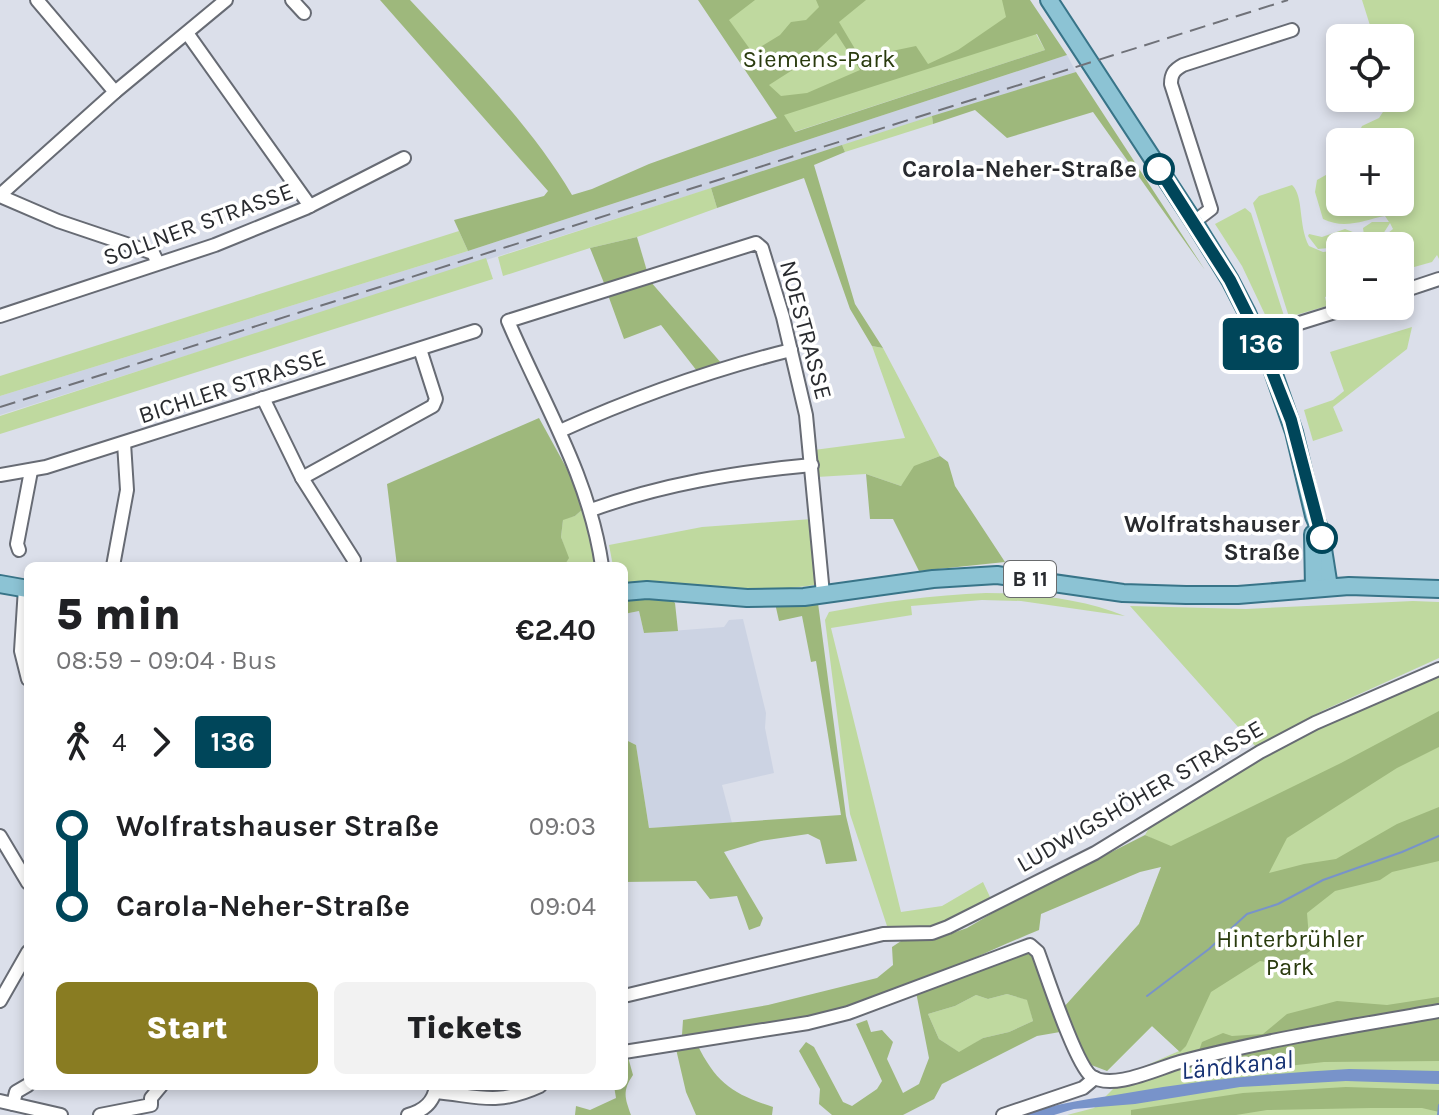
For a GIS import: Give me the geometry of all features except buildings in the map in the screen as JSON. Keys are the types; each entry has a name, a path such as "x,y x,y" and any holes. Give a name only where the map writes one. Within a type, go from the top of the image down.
{"main road":[{"path":"1049,0 1194,222 1230,280 1258,336 1291,420 1305,469 1322,587"},
{"name":"B 11","path":"628,592 747,598 823,594 933,579 997,575 1123,593 1238,595 1322,587 1439,589"},
{"path":"0,584 24,588"}],"street":[{"path":"37,0 115,92"},
{"path":"158,263 153,253 58,221 0,195 115,92 226,0"},
{"path":"292,0 304,13"},
{"path":"1194,222 1211,209 1171,76 1175,69 1183,65 1292,30"},
{"path":"187,33 310,206"},
{"name":"SOLLNER STRASSE","path":"0,316 215,245 310,206 404,158"},
{"name":"NOESTRASSE","path":"560,431 508,321 756,243 762,248 806,415 823,594"},
{"path":"1414,287 1439,279"},
{"path":"1258,336 1326,315"},
{"name":"BICHLER STRASSE","path":"0,475 31,471 124,443 475,331"},
{"path":"302,478 433,406 436,399 420,349"},
{"path":"601,562 591,510 560,431 635,398 686,380 791,350"},
{"path":"263,398 302,478 354,560"},
{"path":"114,562 127,490 124,443"},
{"path":"591,510 665,486 703,478 812,465"},
{"path":"19,550 17,544 31,471"},
{"path":"24,620 21,651 24,663"},
{"name":"LUDWIGSHÖHER STRASSE","path":"628,995 883,934 932,933 948,927 1095,853 1260,752 1315,723 1439,669"},
{"path":"0,836 24,875"},
{"path":"628,1051 808,1023 848,1013 1030,945 1038,952 1084,1067 1095,1078 1106,1081 1265,1042 1439,1011"},
{"path":"0,1001 24,959"},
{"path":"1003,1115 1083,1088 1095,1078"},
{"path":"6,1102 24,1087"},
{"path":"100,1115 151,1105 151,1098 158,1090"},
{"path":"408,1115 427,1106 435,1090"},
{"path":"441,1090 488,1100 528,1090"},
{"path":"6,1102 61,1115"}],"shaded area":[{"path":"1067,55 1076,72 0,415 0,396 468,251"},
{"path":"639,611 644,633 724,627 729,620 743,619 766,713 765,728 774,773 722,785 732,823 649,828 636,745 628,741 628,613"}],"green space":[{"path":"380,0 410,0 517,118 572,195 777,118 698,0 755,0 729,20 752,52 780,35 791,22 806,20 819,7 816,0 866,0 839,22 858,54 870,61 892,51 916,46 928,64 958,50 1006,17 1002,0 1030,0 1067,55 468,251 454,220 544,196 548,191","holes":["836,33 860,70 807,93 781,96 769,85 805,62","1037,34 1045,50 795,132 784,115"]},
{"name":"Siemens-Park","path":"706,0 1017,0 1045,50 794,132"},
{"path":"1362,0 1439,0 1439,259 1437,255 1432,262 1414,267 1414,232 1389,232 1393,229 1390,223 1384,232 1364,232 1363,228 1372,222 1389,222 1385,216 1414,216 1414,128 1361,128 1379,118 1383,112 1414,112 1414,24 1370,24"},
{"path":"1076,72 1205,270 1093,112 1007,138 975,110 933,124 932,116"},
{"path":"932,116 933,124 845,152 842,145"},
{"path":"842,145 845,152 814,165 855,304 883,348 872,346 850,309 804,178 717,208 711,188"},
{"path":"1326,175 1326,216 1385,216 1339,224 1323,219 1315,192 1317,180"},
{"path":"1292,185 1296,190 1309,246 1326,252 1326,306 1289,317 1253,203 1259,196"},
{"path":"711,188 717,208 637,237 590,248 503,276 498,257"},
{"path":"1245,208 1251,213 1285,319 1269,323 1242,266 1215,224"},
{"path":"459,231 468,251 0,396 0,376"},
{"path":"1309,234 1326,236 1326,248 1318,249 1308,236"},
{"path":"637,237 647,271 604,283 590,248"},
{"path":"486,258 493,279 0,434 0,416"},
{"path":"650,281 722,364 697,371 661,325 624,339 608,295"},
{"path":"1412,327 1407,349 1333,407 1343,431 1313,441 1304,410 1333,400 1344,391 1330,352"},
{"path":"872,346 883,348 940,456 927,461 901,486 866,474 817,477 814,450 905,438"},
{"path":"539,418 572,478 584,508 575,516 563,520 561,537 569,558 566,562 397,562 387,484"},
{"path":"940,456 948,462 955,486 1005,562 919,571 893,519 870,519 866,474 901,486 914,466"},
{"path":"584,508 594,562 566,562 568,558 561,537 563,519 575,516"},
{"path":"812,519 815,585 775,590 628,582 628,562 612,562 609,545 702,527"},
{"path":"986,593 1057,598 1125,616 1021,601 982,600 911,606 912,615 831,628 901,912 942,906 983,882 990,897 941,923 915,928 887,926 850,814 825,620 829,612 868,605"},
{"path":"628,597 671,599 675,603 678,631 644,633 639,611 628,613"},
{"path":"1439,602 1439,658 1322,711 1256,747 1130,606 1246,609"},
{"path":"775,603 818,603 846,816 857,861 826,864 820,840 808,834 761,841 724,852 763,918 760,926 749,930 737,896 710,899 696,881 628,882 628,741 636,745 649,828 841,815 816,661 811,662 802,616 779,621"},
{"name":"Hinterbrühler Park","path":"1439,674 1439,1115 1067,1115 1094,1108 1129,1073 1179,1051 1152,1026 1107,1071 1064,1007 1139,924 1170,847 1145,835 1149,828 1261,756 1317,726"},
{"path":"1439,711 1439,747 1397,768 1287,838 1269,873 1336,859 1397,824 1439,807 1439,861 1392,872 1380,880 1335,891 1307,913 1310,951 1290,966 1260,961 1211,992 1186,1046 1180,1052 1152,1026 1107,1071 1086,1063 1064,1007 1139,924 1161,867 1140,872 1041,914 1039,930 882,996 792,1021 682,1035 683,1020 768,1005 877,978 893,965 892,947 901,941 933,940 967,928 1145,835 1171,846"},
{"path":"1027,952 1035,956 1062,1028 1060,1032 1037,1036 942,1084 934,1099 903,1115 832,1115 819,1104 820,1089 799,1051 806,1042 814,1047 843,1102 852,1106 877,1089 882,1081 856,1024 867,1020 871,1032 882,1030 893,1042 887,1059 903,1093 919,1084 929,1058 916,992","holes":["1007,994 1027,1000 1033,1021 1009,1032 983,1038 959,1052 939,1039 928,1014 955,1006 976,995 988,999"]},
{"path":"1007,994 1028,1000 1033,1021 1009,1032 983,1038 960,1053 939,1039 928,1014 955,1006 976,995 988,999"},
{"path":"1439,997 1439,1061 1324,1062 1190,1077 1202,1042 1223,1033 1232,1036 1263,1034 1287,1014 1337,1001 1387,1005"},
{"path":"697,1044 719,1078 736,1092 773,1107 772,1115 696,1115 686,1092 676,1049"},
{"path":"628,1057 633,1075 628,1084"},
{"path":"1346,1087 1439,1090 1439,1112 1422,1108 1371,1108 1267,1110 1236,1115 1131,1115 1131,1110 1243,1093"},
{"path":"615,1090 627,1090 631,1115 575,1115 576,1106 590,1110 616,1098"}],"water":[{"path":"1349,1069 1439,1071 1439,1084 1346,1081 1240,1087 1135,1104 1074,1109 1054,1115 1024,1115 1075,1101 1182,1084"}],"waterway":[{"path":"1147,996 1209,949 1247,914 1278,904 1323,880 1439,836"},
{"path":"1438,1115 1439,1105"}],"railway":[{"path":"0,407 1288,0"}],"bus line":[{"name":"136","path":"1159,169 1230,280 1258,336 1291,420 1322,538"}],"place":[{"name":"Carola-Neher-Straße","path":"1159,169"},
{"name":"Wolfratshauser Straße","path":"1322,538"}],"water label":[{"name":"Ländkanal","path":"1237,1065"}]}
